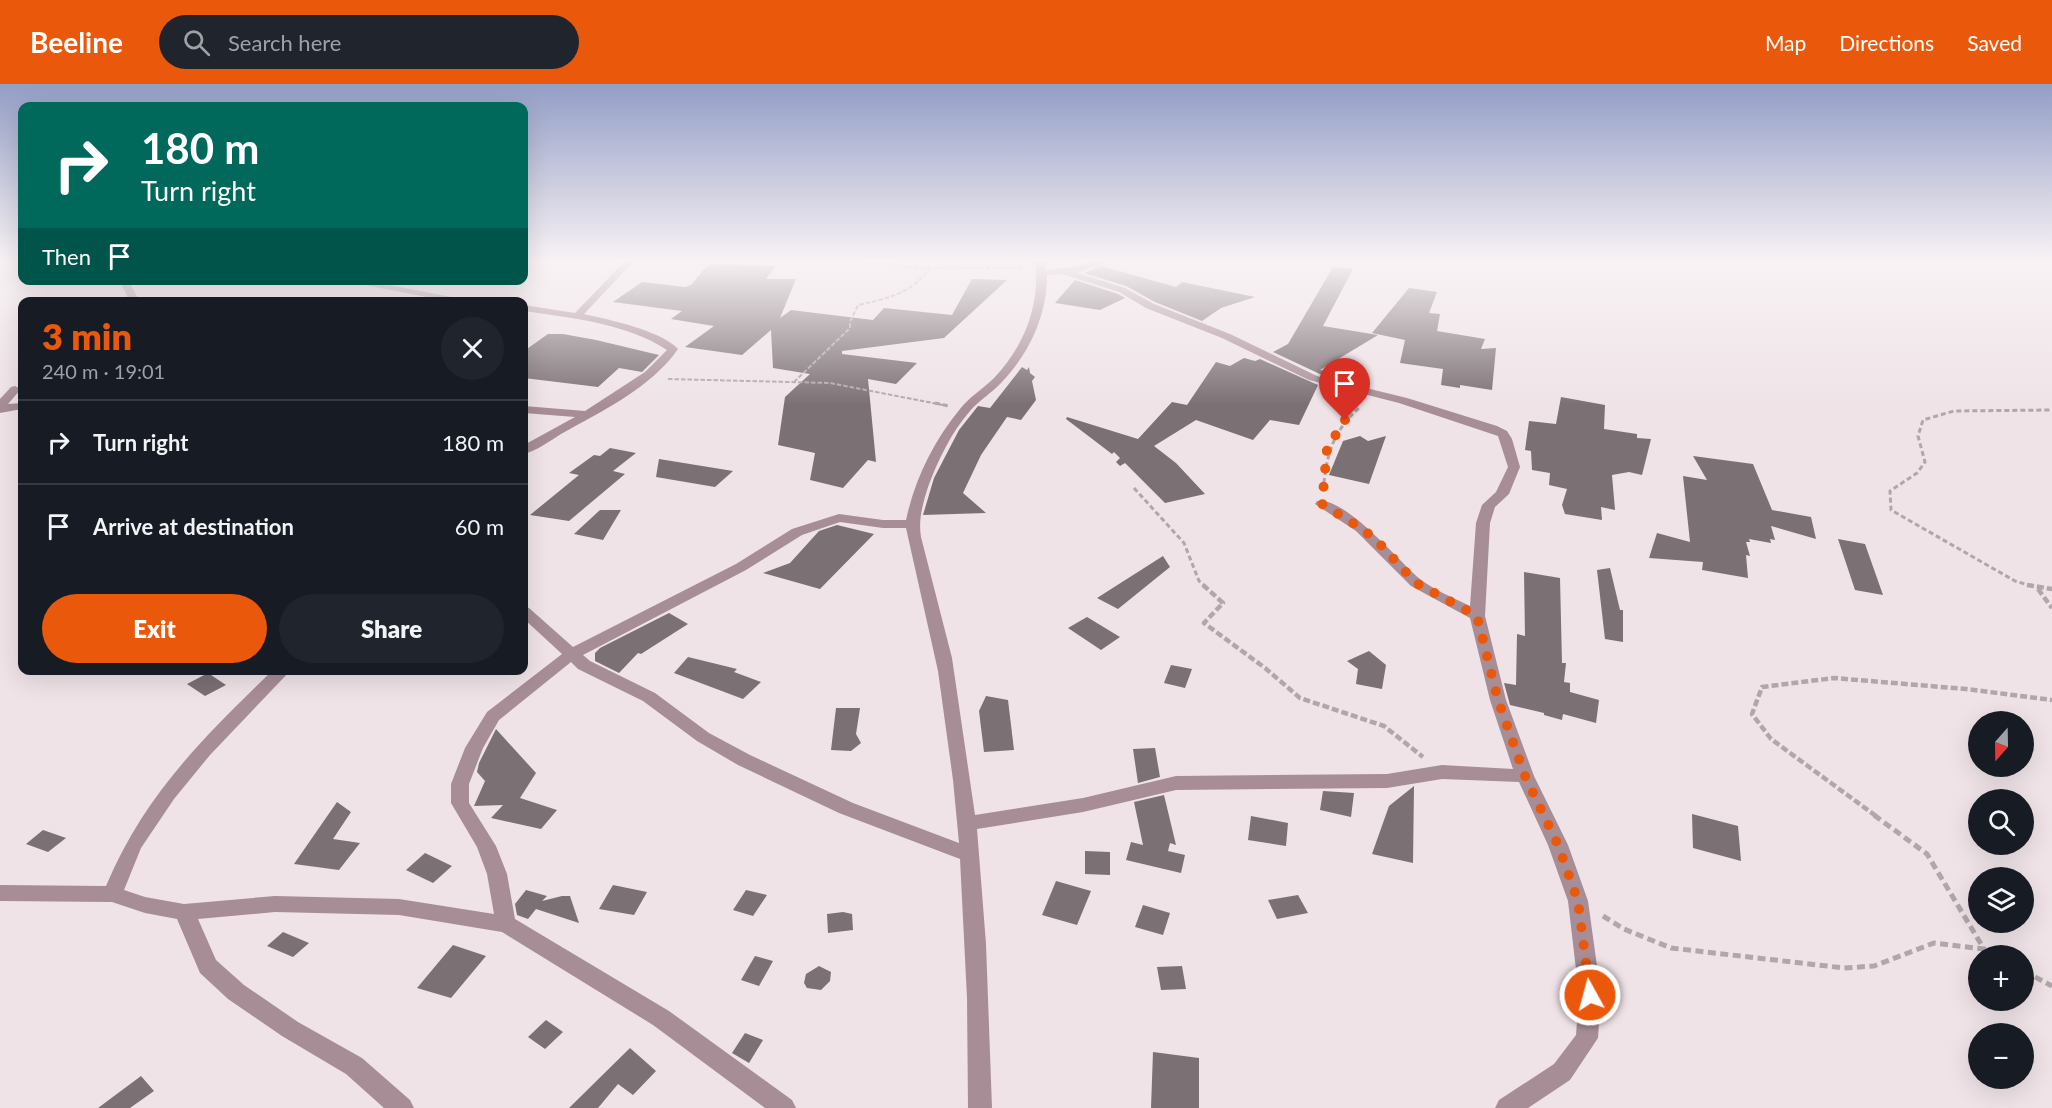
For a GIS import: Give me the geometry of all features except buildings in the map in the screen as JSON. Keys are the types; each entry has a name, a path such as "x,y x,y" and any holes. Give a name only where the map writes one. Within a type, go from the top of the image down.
{"street":[{"path":"528,448 640,381 670,356 673,349 665,343 613,324 578,315 530,309"},
{"path":"578,315 584,309"},
{"path":"980,1108 976,946 970,855 946,671 912,524 922,485 934,457 965,410 999,380 1017,356 1027,339 1037,309"},
{"path":"1157,309 1226,336 1294,371 1338,386 1403,400 1493,429 1503,434 1506,439 1514,468 1502,494 1489,505 1483,523 1477,616 1498,700 1525,776 1558,845 1578,901 1590,995 1587,1038 1562,1072 1507,1108"},
{"path":"0,407 15,389"},
{"path":"0,407 18,406"},
{"path":"528,409 585,414"},
{"path":"1322,504 1361,528 1377,541 1416,583 1477,616"},
{"path":"506,924 497,874 486,846 460,803 460,784 474,748 493,716 572,654 741,567 797,532 825,520 850,518 883,524 912,524"},
{"path":"528,615 584,665 649,697 703,737 744,760 846,808 970,855"},
{"path":"112,894 135,841 163,800 235,718 278,675"},
{"path":"966,824 1083,805 1176,783 1377,782 1442,772 1525,776"},
{"path":"0,893 27,891 112,894 145,905 184,912 275,904 399,907 506,924 661,1018 784,1108"},
{"path":"184,912 208,966 236,992 290,1029 354,1066 402,1108"}],"path":[{"path":"794,383 850,328 850,322 856,309"},
{"path":"640,381 684,378 831,383 965,410"},
{"path":"1322,504 1327,449 1348,416 1376,394"},
{"path":"2052,410 1954,411 1923,420 1918,436 1925,462 1917,473 1890,491 1891,510 2015,581 2038,588 2052,589"},
{"path":"1134,488 1185,543 1199,581 1223,603 1204,623 1265,668 1300,698 1384,726 1442,772"},
{"path":"2038,588 2052,608"},
{"path":"1982,945 1927,854 1771,739 1752,714 1762,687 1834,678 1966,689 2052,700"},
{"path":"1578,901 1624,929 1671,948 1844,968 1874,966 1934,943 1968,947"},
{"path":"2034,976 2052,986"}],"route":[{"path":"1345,420 1327,449 1322,504 1361,528 1377,541 1416,583 1477,616 1498,700 1525,776 1558,845 1578,901 1590,995"}]}
